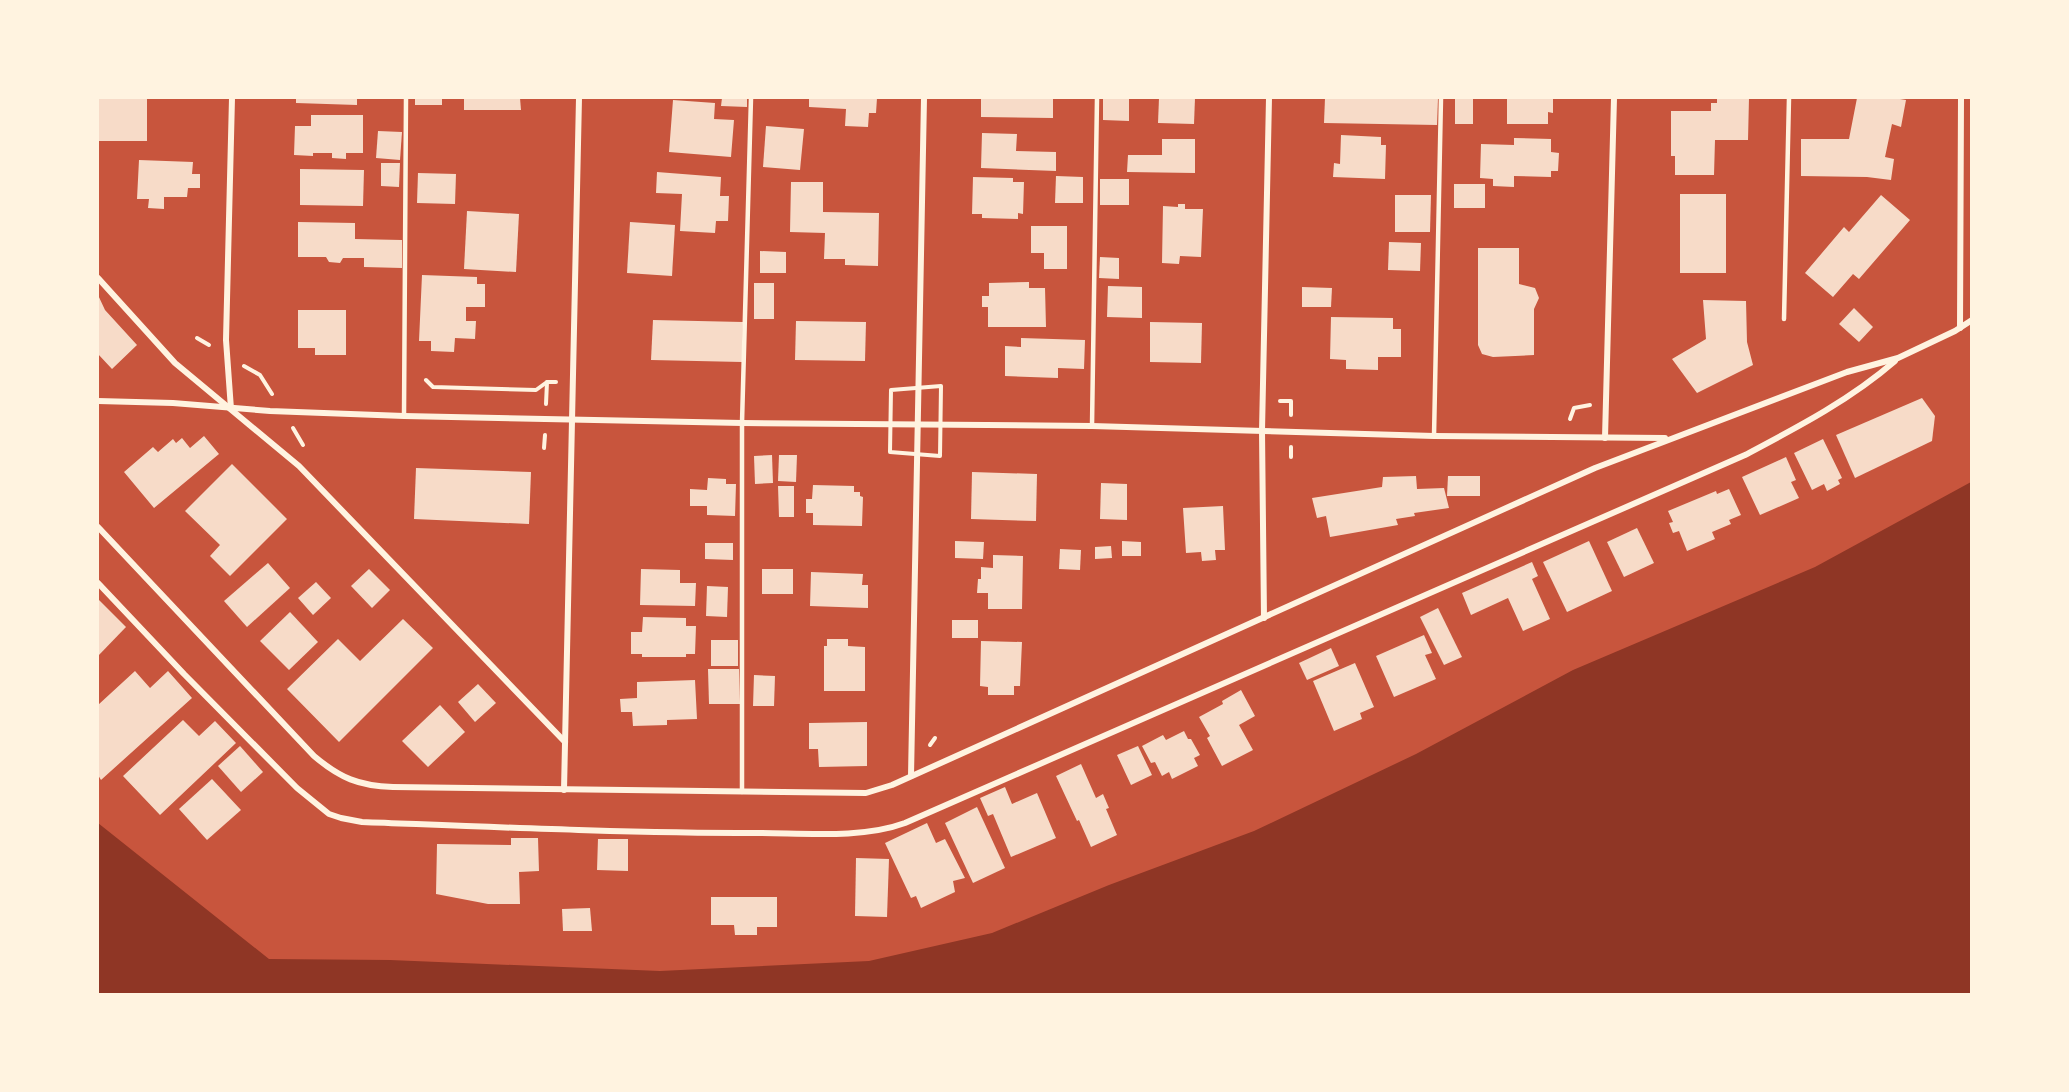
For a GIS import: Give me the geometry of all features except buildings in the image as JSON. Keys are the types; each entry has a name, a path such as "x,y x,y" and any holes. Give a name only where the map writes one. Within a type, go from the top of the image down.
{"street":[{"path":"231,409 226,340 232,98"},
{"path":"564,790 579,98"},
{"path":"911,776 924,98"},
{"path":"1264,618 1262,431 1269,98"},
{"path":"1605,438 1614,98"},
{"path":"1960,328 1961,98"},
{"path":"98,278 176,363 299,466 565,742"},
{"path":"98,527 314,756 330,770 347,779 370,786 866,794 880,790 1594,468 1847,372 1898,358 1960,328 1971,320"},
{"path":"98,583 192,683 297,788 329,814 341,818 362,822 556,829 737,833 876,831 905,823 1745,455 1818,416 1873,380 1898,358"},
{"path":"98,401 172,403 283,412 571,420 1092,426 1434,436 1670,438"}],"lane":[{"path":"404,416 406,98"},
{"path":"742,792 742,423 752,98"},
{"path":"1092,426 1097,98"},
{"path":"1434,436 1441,98"},
{"path":"1784,320 1789,98"}],"path":[{"path":"197,338 260,375 306,449"},
{"path":"426,380 433,387 536,390 547,382"}],"shaded area":[{"path":"1971,482 1971,994 98,994 98,823 269,959 390,960 660,971 869,961 992,933 1109,885 1254,831 1416,754 1573,670 1815,567"}]}
